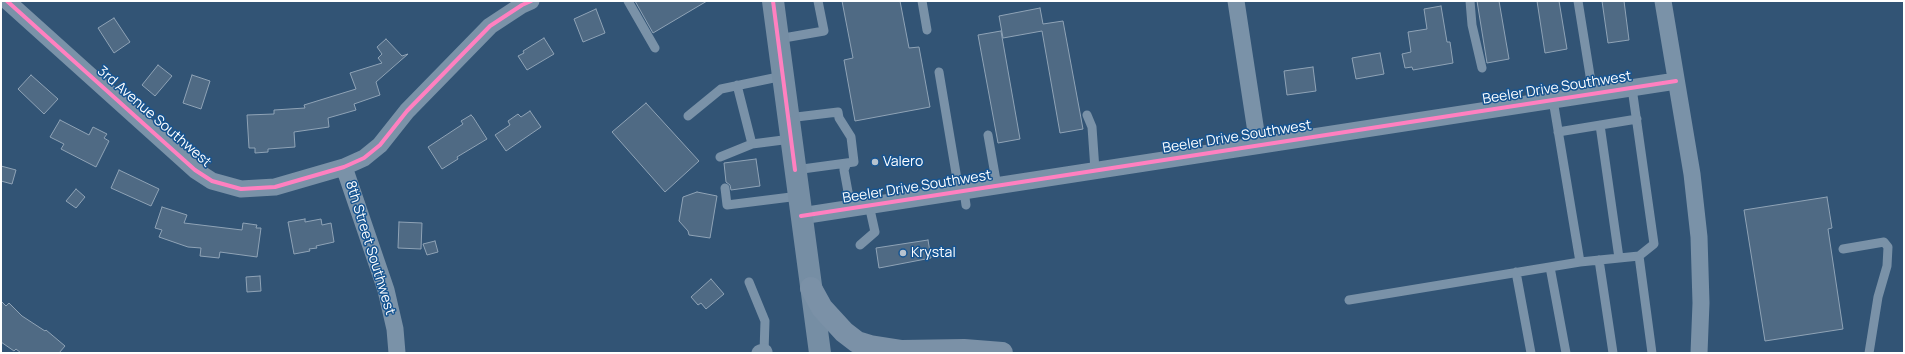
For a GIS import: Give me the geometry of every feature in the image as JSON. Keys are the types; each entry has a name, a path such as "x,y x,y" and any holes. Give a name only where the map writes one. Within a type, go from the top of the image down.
{"highway":[{"path":"811,288 833,322 857,342 883,349 919,352 964,350 1002,353"}],"main road":[{"path":"773,1 820,353"}],"street":[{"name":"3rd Avenue Southwest","path":"7,1 195,170 212,181 241,189 275,187 344,167 364,158 380,145 407,111 490,26 522,4 531,1"},
{"path":"1236,1 1258,145"},
{"path":"1662,1 1692,174 1699,236 1701,303 1699,353"},
{"name":"Beeler Drive Southwest","path":"800,206 851,208 963,196 997,186 1095,170 1676,81"},
{"name":"8th Street Southwest","path":"344,167 386,290 395,329 397,353"}],"lane":[{"path":"628,1 655,48"},
{"path":"778,39 824,31 818,1"},
{"path":"922,1 926,30"},
{"path":"1470,1 1472,25 1482,68"},
{"path":"1578,1 1593,94"},
{"path":"939,72 963,196"},
{"path":"688,116 721,89 783,76"},
{"path":"737,85 752,144"},
{"path":"1349,300 1550,266 1639,256 1654,244 1632,88"},
{"path":"1552,100 1580,262"},
{"path":"720,157 790,129 838,112 839,118 850,137 854,162 795,170"},
{"path":"1087,115 1092,127 1095,170"},
{"path":"1558,132 1637,119"},
{"path":"1600,125 1619,258"},
{"path":"988,135 997,186"},
{"path":"847,163 844,170 851,208"},
{"path":"725,188 727,205 800,206"},
{"path":"860,245 875,232 869,206"},
{"path":"1843,249 1884,242 1888,247 1887,266 1878,297 1869,353"},
{"path":"1639,256 1652,353"},
{"path":"1599,260 1613,353"},
{"path":"1550,266 1566,353"},
{"path":"1516,272 1531,353"},
{"path":"749,282 765,321 762,352"}],"building":[{"path":"635,1 707,1 653,33"},
{"path":"842,1 900,1 909,48 919,47 930,107 855,121 844,60 853,58"},
{"path":"1477,1 1499,1 1509,59 1487,63"},
{"path":"1537,1 1559,1 1567,49 1545,53"},
{"path":"1602,1 1624,1 1629,40 1608,43"},
{"path":"1441,6 1447,42 1450,42 1453,63 1413,70 1412,67 1405,68 1402,54 1411,52 1408,32 1427,29 1424,9"},
{"path":"1040,8 1043,24 1063,21 1083,129 1060,133 1042,31 1003,38 999,16"},
{"path":"596,9 605,33 583,42 574,19"},
{"path":"114,18 130,42 114,53 98,28"},
{"path":"1001,31 1020,139 998,143 978,35"},
{"path":"544,38 554,54 527,70 518,56 524,53 523,51"},
{"path":"386,39 402,56 408,54 376,82 380,95 354,104 356,110 328,118 329,127 294,132 295,147 268,149 268,152 255,153 255,148 249,148 247,115 274,114 274,110 305,108 304,105 356,89 350,73 382,63 378,58 382,54 377,47"},
{"path":"1380,53 1384,74 1356,79 1352,58"},
{"path":"158,65 172,76 155,96 142,85"},
{"path":"1313,67 1316,91 1287,95 1284,71"},
{"path":"31,75 58,99 44,114 18,89"},
{"path":"192,75 210,81 201,109 183,103"},
{"path":"646,103 699,161 665,192 612,132"},
{"path":"530,111 541,127 506,151 495,135 510,125 508,121 518,114 521,117"},
{"path":"471,115 487,139 457,157 458,159 442,169 428,147 463,124 461,121"},
{"path":"60,120 89,135 93,127 107,134 104,138 109,141 96,167 61,149 64,144 50,137"},
{"path":"756,159 760,186 731,190 730,185 726,182 724,163"},
{"path":"1,166 16,170 12,184 1,181"},
{"path":"119,170 159,189 151,206 111,188"},
{"path":"76,189 85,197 76,208 66,201"},
{"path":"697,192 717,196 710,238 689,235 688,231 679,221 683,197"},
{"path":"1827,197 1832,228 1828,229 1843,329 1765,341 1744,210"},
{"path":"162,207 187,215 184,223 242,230 243,223 257,225 256,228 261,228 257,257 220,252 219,258 200,256 201,248 188,247 159,237 162,230 155,228"},
{"path":"305,219 305,222 321,219 322,225 331,223 334,242 316,246 317,248 309,249 310,251 294,254 288,222"},
{"path":"399,222 422,223 421,249 398,248"},
{"name":"Krystal","path":"928,240 931,258 879,268 876,248"},
{"path":"435,241 438,252 427,255 423,244"},
{"path":"260,276 261,291 247,292 246,277"},
{"path":"711,279 724,294 706,309 701,303 698,305 691,297"},
{"path":"1,301 6,306 9,303 22,316 45,331 46,330 65,346 59,353 21,353 16,349 14,351 1,342"}],"cycle path":[{"path":"7,1 195,170 212,181 241,189 275,187 344,167 364,158 380,145 407,111 490,26 522,5 531,1"},
{"path":"773,1 795,170"},
{"path":"801,216 1676,81"}],"place":[{"name":"Valero","path":"875,162"},
{"name":"Krystal","path":"903,253"}]}
